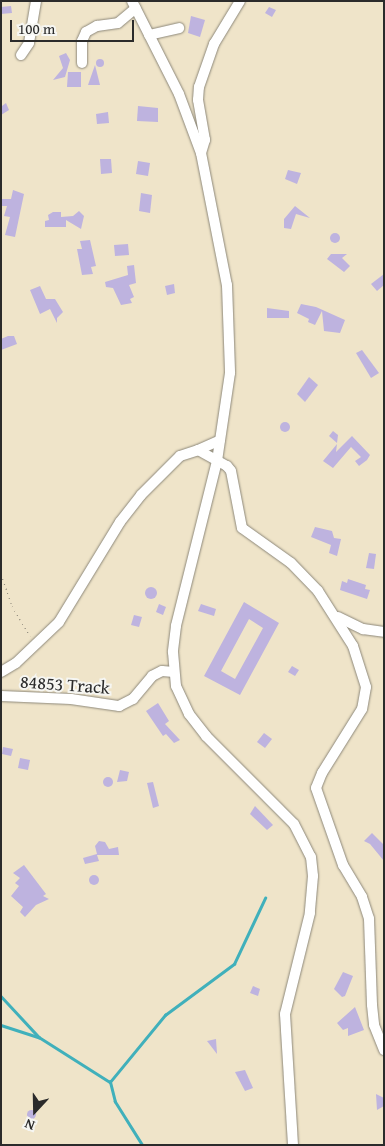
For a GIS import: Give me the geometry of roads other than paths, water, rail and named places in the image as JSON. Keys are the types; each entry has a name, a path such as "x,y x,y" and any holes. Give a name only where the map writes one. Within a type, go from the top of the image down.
{"street":[{"path":"21,55 29,43 36,1"},
{"path":"201,153 205,140 198,100 199,87 214,44 240,1"},
{"path":"82,63 82,41 86,32 97,26 118,23 134,4 179,94 201,153 227,285 230,373 216,461 176,626 174,672 189,714 206,736 294,824 311,857 313,893 310,913 285,1014 293,1145"},
{"path":"149,35 179,28"},
{"path":"1,672 36,645 77,597 120,522 141,495 180,456 220,440"},
{"path":"198,450 231,470 242,528 291,563 335,615 353,646 366,687 362,709 322,773 316,788 343,865 362,896 369,919 374,1026 384,1050"},
{"path":"335,615 357,627 384,632"},
{"name":"84853 Track","path":"1,696 71,699 119,706 132,699 152,676 162,671 174,672"}],"waterway":[{"path":"142,1145 115,1102 110,1082 165,1015 234,964 265,898"},
{"path":"1,996 39,1037"},
{"path":"1,1025 39,1037 110,1082"}]}
